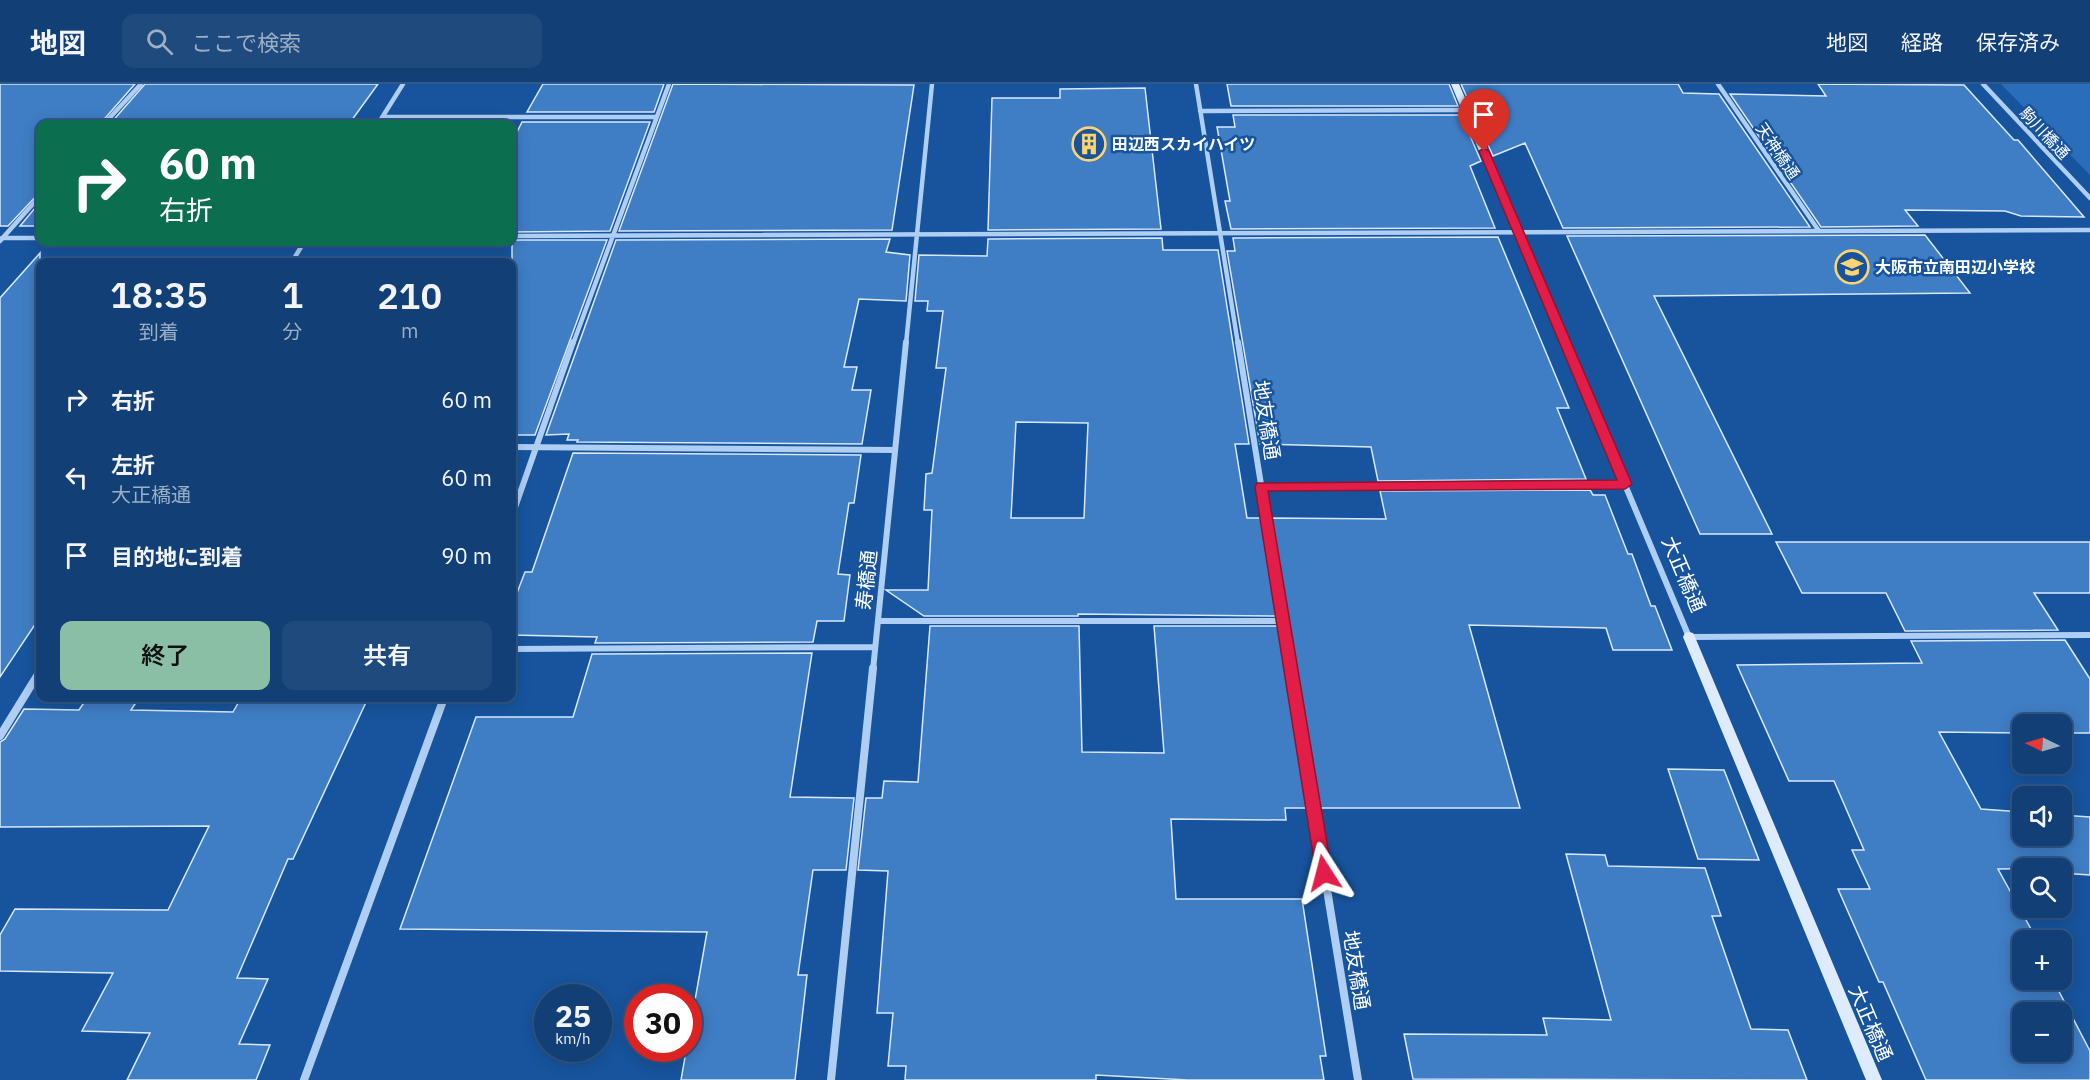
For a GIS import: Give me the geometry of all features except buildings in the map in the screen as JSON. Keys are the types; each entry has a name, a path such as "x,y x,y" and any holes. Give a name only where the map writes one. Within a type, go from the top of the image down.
{"street":[{"path":"109,120 141,84"},
{"path":"381,120 403,84"},
{"path":"516,504 611,236 669,84"},
{"name":"寿橋通","path":"831,1080 932,84"},
{"name":"地友橋通","path":"1196,84 1358,1080"},
{"name":"大正橋通","path":"1455,84 1874,1080"},
{"name":"天神橋通","path":"1718,84 1819,231"},
{"name":"駒川橋通","path":"1983,84 2090,198"},
{"path":"1200,111 1466,110"},
{"path":"383,117 656,117"},
{"path":"1,239 36,200"},
{"path":"516,236 2090,230"},
{"path":"1,239 36,238"},
{"path":"516,447 895,450"},
{"path":"1261,487 1625,484"},
{"path":"878,621 1282,621"},
{"path":"1689,637 2090,635"},
{"path":"516,649 874,647"},
{"path":"0,736 36,678"},
{"path":"304,1080 443,702"}],"shaded area":[{"path":"2001,84 2090,84 2090,175"}],"place":[{"name":"田辺西スカイハイツ","path":"1089,144"},
{"name":"大阪市立南田辺小学校","path":"1852,267"}],"route":[{"path":"1324,873 1261,487 1625,484 1484,151"}]}
